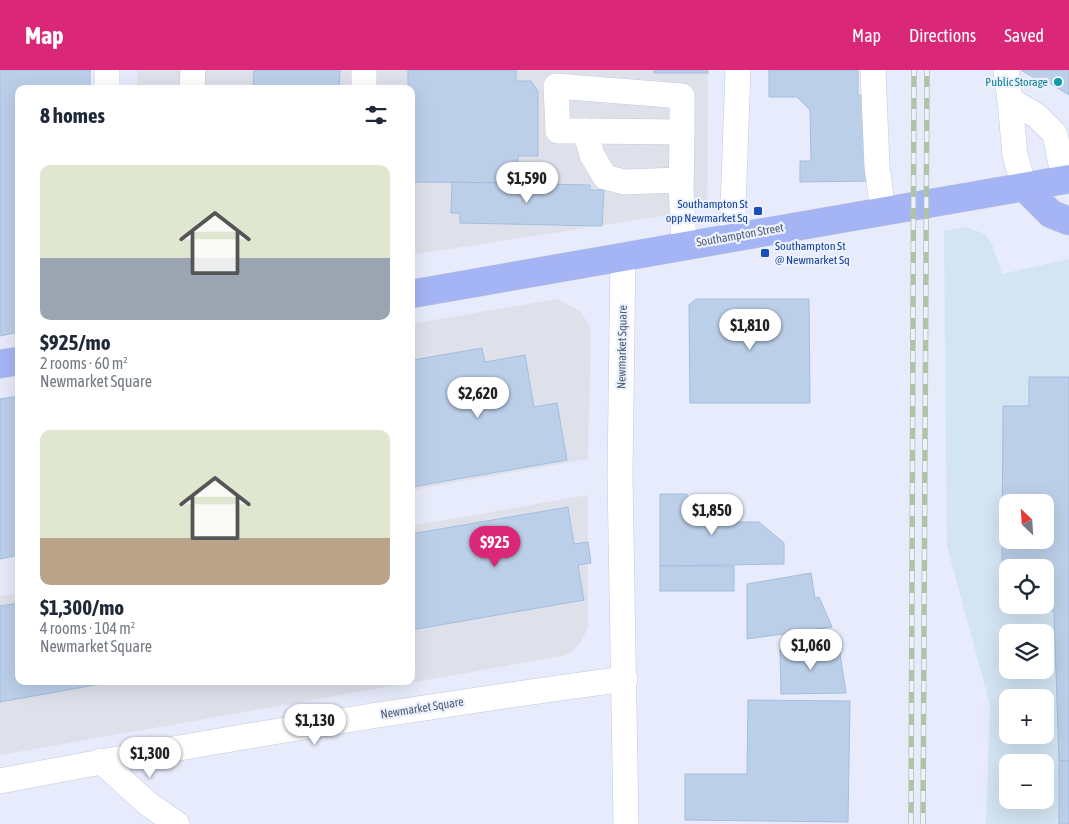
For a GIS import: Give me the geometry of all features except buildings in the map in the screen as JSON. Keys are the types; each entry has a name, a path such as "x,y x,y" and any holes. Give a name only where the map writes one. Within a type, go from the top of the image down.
{"main road":[{"name":"Southampton Street","path":"415,293 624,255 1066,179"},
{"path":"1024,187 1051,214 1069,221"},
{"path":"0,364 15,362"}],"street":[{"path":"107,70 107,85"},
{"path":"192,85 193,70"},
{"path":"364,70 364,85"},
{"path":"732,237 738,70"},
{"path":"873,70 877,166 883,211"},
{"path":"1006,70 1015,155 1024,187"},
{"path":"682,132 558,131 556,86 682,96 682,132 681,180 684,245"},
{"path":"1010,100 1037,116 1055,134 1066,179"},
{"path":"585,131 592,155 605,177 624,182 681,180"},
{"name":"Newmarket Square","path":"624,255 620,475 626,824"},
{"name":"Newmarket Square","path":"0,781 101,761 485,698 625,680"},
{"path":"101,761 147,803 177,824"}],"shaded area":[{"path":"137,70 708,70 707,209 415,254 415,85 137,85"},
{"path":"966,227 985,234 992,244 1002,274 1069,259 1069,824 986,824 990,705 947,546 944,231"},
{"path":"557,299 580,311 591,328 588,459 415,489 415,323"},
{"path":"588,495 588,627 582,640 573,651 562,656 415,682 415,525"},
{"path":"15,594 15,685 397,685 0,755 0,596"}],"railway":[{"path":"911,824 914,70"},
{"path":"923,824 927,70"}],"place":[{"name":"Public Storage","path":"1058,82"},
{"name":"Southampton St opp Newmarket Sq","path":"758,211"},
{"name":"Southampton St @ Newmarket Sq","path":"765,253"}]}
